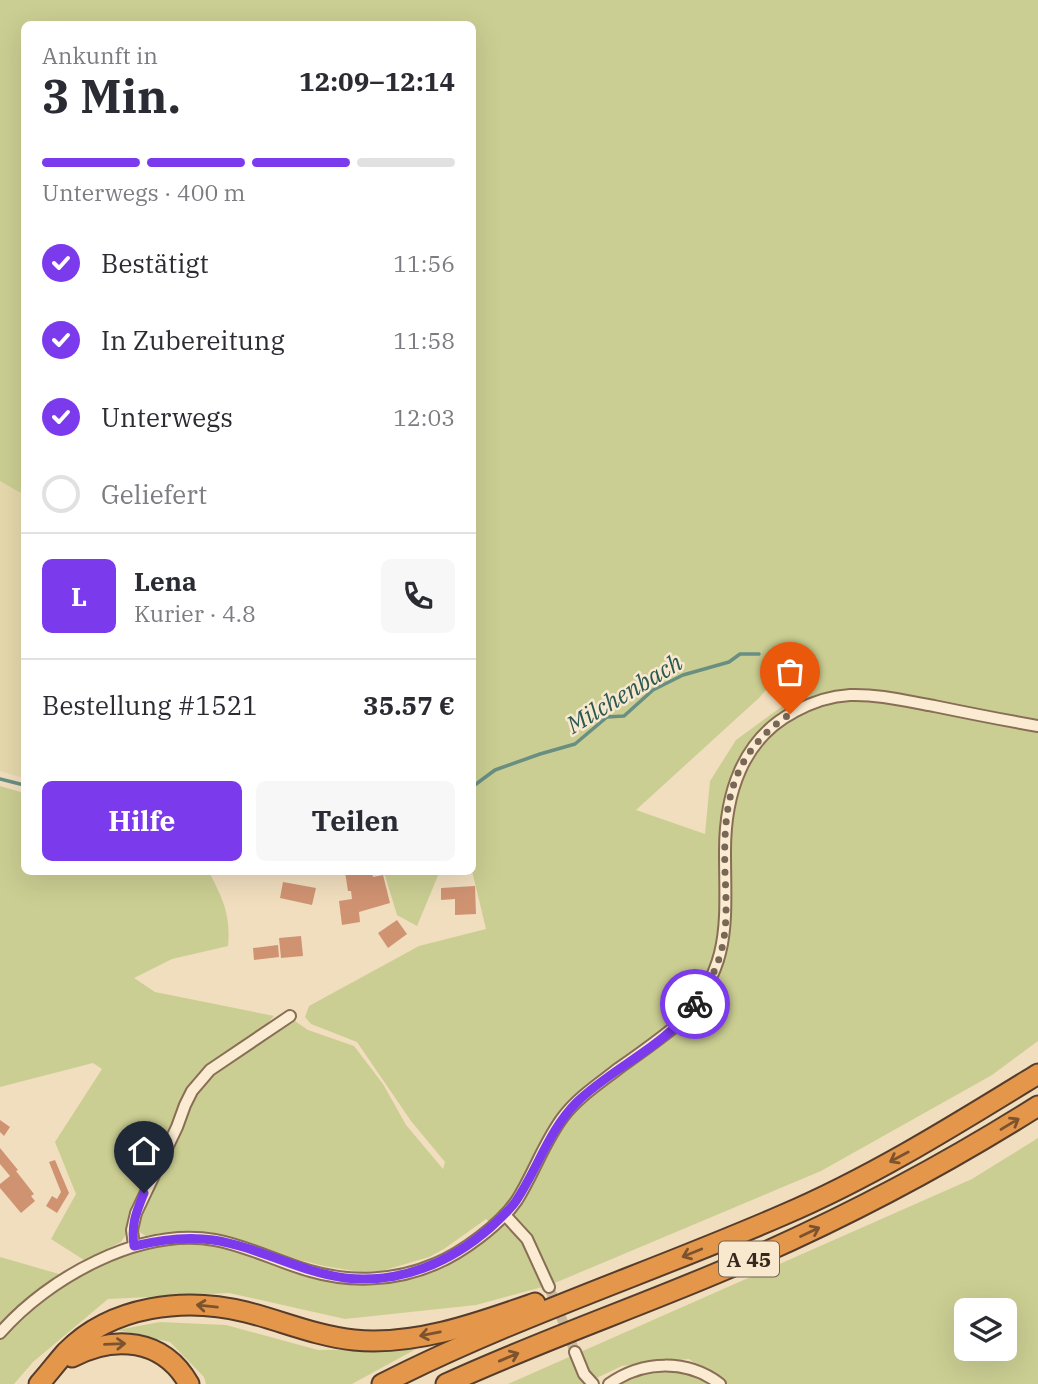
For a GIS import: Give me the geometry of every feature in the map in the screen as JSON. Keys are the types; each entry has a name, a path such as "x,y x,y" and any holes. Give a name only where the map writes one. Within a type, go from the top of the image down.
{"highway":[{"name":"A 45","path":"382,1384 460,1347 785,1214 837,1190 920,1146 1038,1074"},
{"name":"A 45","path":"446,1384 545,1341 717,1273 807,1233 932,1170 1038,1107"},
{"path":"39,1384 66,1352 102,1326 134,1313 171,1306 217,1307 245,1312 305,1331 353,1339 381,1340 465,1326 563,1292 590,1294"},
{"path":"53,1368 88,1348 107,1343 123,1343 157,1352 172,1362 189,1384"}],"street":[{"path":"0,1333 23,1309 62,1281 112,1254 161,1240 214,1240 252,1250 310,1271 349,1278 370,1279 410,1273 452,1256 505,1215 517,1199 564,1116 596,1085 678,1024 690,1012 706,988 716,966 723,939 726,906 726,822 730,797 744,761 768,730 807,705 852,695 892,698 1038,726"},
{"path":"134,1246 132,1230 136,1213 192,1091 210,1070 290,1016"},
{"path":"505,1215 527,1239 549,1287"},
{"path":"575,1352 584,1374 593,1384"},
{"path":"608,1384 637,1370 667,1365 699,1371 720,1384"}],"shaded area":[{"path":"0,481 21,493 21,777 0,771"}],"green space":[{"path":"0,0 1038,0 1038,1041 992,1075 821,1171 550,1285 476,1305 345,1319 229,1293 108,1299 33,1362 14,1384 0,1384 0,1257 59,1274 62,1281 112,1254 200,1239 349,1278 433,1265 493,1225 486,1219 429,1257 372,1274 324,1266 206,1235 159,1233 146,1236 137,1226 188,1107 203,1082 289,1017 308,1030 354,1046 383,1084 406,1125 443,1169 445,1162 411,1121 357,1042 311,1024 305,1017 309,1006 419,946 486,929 473,875 476,875 476,21 21,21 21,493 0,481","holes":["786,664 806,689 736,740 710,781 705,834 636,810 760,697"]},
{"path":"0,786 21,792 21,875 210,875 225,908 228,946 172,959 134,978 155,992 274,1016 258,1033 209,1067 174,1126 133,1211 127,1233 121,1242 84,1260 51,1239 76,1194 55,1142 102,1069 93,1063 0,1087"},
{"path":"385,875 438,875 417,926 397,915"},
{"path":"1038,1138 1038,1384 724,1384 689,1359 622,1366 586,1384 508,1384 972,1179"},
{"path":"160,1322 226,1325 318,1350 416,1349 352,1384 206,1384 204,1377 170,1342 117,1330"},
{"path":"667,1365 720,1384 609,1384"}],"building":[{"path":"345,875 383,875 390,903 359,912 360,922 342,925 339,901 352,899 351,891 348,891"},
{"path":"283,882 316,888 312,905 280,898"},
{"path":"475,886 476,914 455,915 455,899 441,900 441,888"},
{"path":"397,920 407,934 388,948 378,933"},
{"path":"301,936 303,956 281,958 279,938"},
{"path":"278,945 279,957 254,960 253,948"},
{"path":"0,1120 10,1127 4,1136 0,1132"},
{"path":"0,1148 34,1194 31,1196 35,1201 21,1213 0,1188 0,1184 10,1176 0,1164"},
{"path":"55,1160 69,1193 57,1213 46,1206 52,1196 57,1199 61,1192 49,1162"}],"waterway":[{"name":"Milchenbach","path":"476,784 495,770 575,744 607,717 624,716 653,690 683,675 729,662 740,654 759,654"},
{"name":"Milchenbach","path":"0,779 21,784"}],"tunnel":[{"path":"549,1287 575,1352"}],"way so far":[{"path":"695,1004 702,995 721,953 726,906 726,822 733,785 751,749 768,730 790,714"}],"route":[{"path":"144,1193 133,1222 134,1246 161,1240 214,1240 328,1275 370,1279 410,1273 452,1256 505,1215 517,1199 564,1116 596,1085 678,1024 695,1004"}]}
